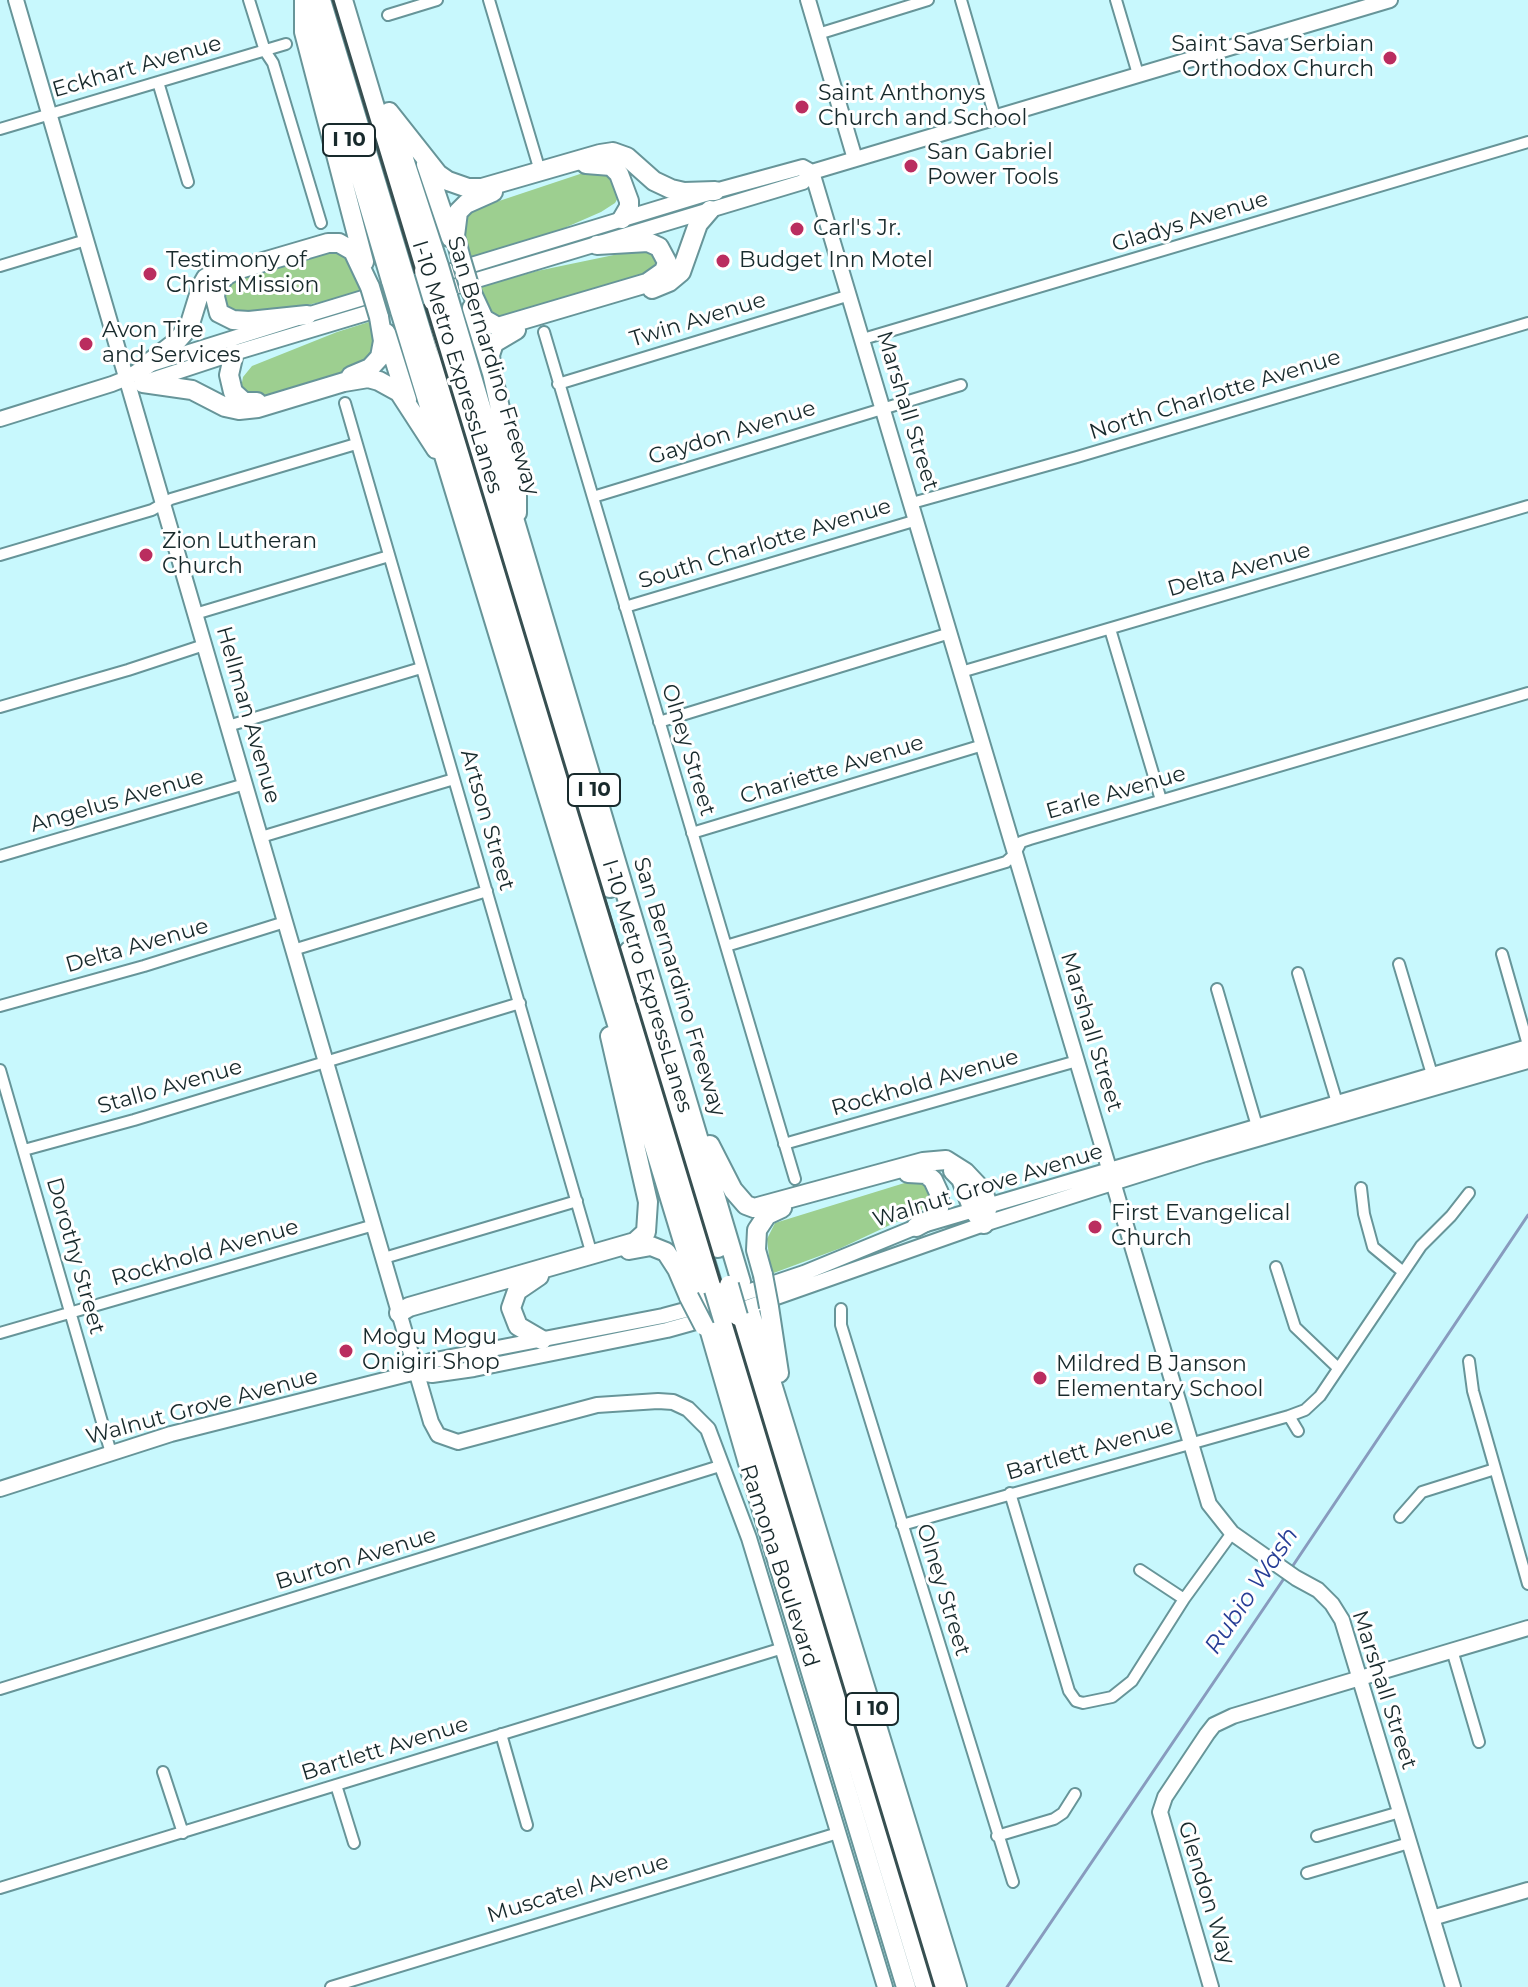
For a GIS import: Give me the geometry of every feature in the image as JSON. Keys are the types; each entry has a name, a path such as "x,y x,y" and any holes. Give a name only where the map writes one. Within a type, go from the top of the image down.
{"highway":[{"path":"234,353 229,375 233,392 244,402 260,402 370,368 383,349 379,317 304,32 306,0"},
{"name":"I 10","path":"306,0 398,279"},
{"name":"I-10 Metro ExpressLanes","path":"321,0 407,309 714,1290"},
{"name":"I-10 Metro ExpressLanes","path":"343,0 431,268"},
{"name":"San Bernardino Freeway","path":"356,0 440,299 517,532 688,1099 714,1290"},
{"path":"389,112 438,174 468,188 482,188 613,152 627,157 654,181 671,189 684,192 715,191"},
{"path":"421,151 461,259"},
{"path":"597,245 648,242 659,247 667,262 664,271 647,283 621,293 498,327 484,319 470,289 455,236 455,223 458,212 466,204 483,195 596,163 611,166 619,174 629,201 622,219"},
{"path":"138,376 189,327 206,278 221,269 327,235 342,223 345,192"},
{"path":"492,373 491,349 500,338 676,278 698,224 710,210"},
{"path":"307,315 233,320 219,313 216,289 225,276 236,270 328,243 346,245 353,251 370,287"},
{"path":"470,289 517,483 517,532"},
{"name":"I-10 Metro ExpressLanes","path":"440,299 455,383 722,1322 925,1987"},
{"name":"San Bernardino Freeway","path":"407,309 444,458 604,978 714,1290 756,1492 906,1987"},
{"path":"379,317 407,403"},
{"path":"138,376 192,390 225,407 239,410 258,408 344,382 368,378 399,392 427,439 444,458"},
{"path":"399,1313 409,1307 635,1242 646,1232 648,1202 610,1038 604,978"},
{"path":"688,1099 733,1190 746,1205 754,1208 934,1160 946,1160 965,1172 983,1191 982,1213"},
{"path":"788,1431 755,1239 767,1215 937,1167 951,1170 961,1179 982,1213"},
{"path":"908,1173 926,1174 939,1193 939,1209 929,1220 916,1227"},
{"path":"399,1313 651,1246 660,1248 714,1290 722,1322"},
{"path":"539,1276 517,1291 511,1308 518,1326 542,1340"},
{"name":"I-10 Metro ExpressLanes","path":"722,1322 942,1987"},
{"name":"San Bernardino Freeway","path":"722,1322 788,1431 957,1987"}],"street":[{"name":"Hellman Avenue","path":"16,0 86,240 138,376 163,504 416,1372 431,1422 443,1438"},
{"path":"249,0 265,51 273,63 321,223"},
{"path":"388,15 437,0"},
{"path":"489,0 540,171"},
{"path":"808,0 855,159"},
{"path":"818,34 928,0"},
{"path":"961,0 995,117"},
{"path":"1116,0 1138,74"},
{"path":"138,376 234,353 597,245 806,181 812,172 1390,0"},
{"name":"Eckhart Avenue","path":"0,129 286,44"},
{"path":"158,82 188,182"},
{"name":"Gladys Avenue","path":"863,339 1528,142"},
{"path":"0,419 138,376 307,315 622,219 803,167 812,172"},
{"name":"Marshall Street","path":"812,172 1209,1504 1232,1533 1318,1590 1342,1620 1453,1987"},
{"path":"0,266 86,240"},
{"name":"Twin Avenue","path":"558,384 850,295"},
{"name":"North Charlotte Avenue","path":"912,503 1528,323"},
{"name":"Olney Street","path":"544,332 795,1179"},
{"name":"Gaydon Avenue","path":"593,497 961,385"},
{"name":"Artson Street","path":"345,403 590,1248"},
{"path":"0,555 152,510 171,499 356,444"},
{"name":"Delta Avenue","path":"961,672 1528,506"},
{"name":"South Charlotte Avenue","path":"625,607 917,520"},
{"path":"195,614 389,556"},
{"path":"1110,629 1161,800"},
{"path":"659,722 950,633"},
{"path":"0,707 204,645"},
{"path":"228,726 421,668"},
{"name":"Earle Avenue","path":"726,946 1006,862 1021,842 1528,693"},
{"name":"Chariette Avenue","path":"692,833 983,745"},
{"path":"261,837 454,779"},
{"name":"Angelus Avenue","path":"0,856 245,784"},
{"path":"293,950 487,891"},
{"name":"Delta Avenue","path":"0,1006 285,922"},
{"path":"1502,954 1528,1046"},
{"path":"1399,964 1434,1082"},
{"path":"1298,973 1339,1109"},
{"path":"1217,989 1259,1132"},
{"path":"326,1062 520,1003"},
{"name":"Walnut Grove Avenue","path":"1434,1082 1528,1046"},
{"name":"Rockhold Avenue","path":"784,1144 1077,1061"},
{"name":"Walnut Grove Avenue","path":"0,1489 171,1434 416,1372 430,1361 663,1316 730,1298 804,1273 916,1227 982,1213 1112,1177 1434,1082 1528,1061"},
{"name":"Stallo Avenue","path":"24,1150 326,1062"},
{"name":"Dorothy Street","path":"0,1070 111,1453"},
{"path":"1361,1188 1373,1247 1402,1271"},
{"name":"Bartlett Avenue","path":"902,1525 1305,1410 1320,1396 1402,1271 1469,1193"},
{"path":"384,1258 577,1201"},
{"name":"Walnut Grove Avenue","path":"416,1372 432,1375 474,1369 667,1330 734,1312 982,1213"},
{"name":"Rockhold Avenue","path":"0,1333 374,1225"},
{"path":"1276,1267 1295,1327 1338,1368"},
{"name":"Olney Street","path":"841,1309 841,1325 1013,1882"},
{"path":"1469,1361 1473,1391 1528,1584"},
{"name":"Ramona Boulevard","path":"443,1438 458,1442 597,1405 641,1401 673,1402 688,1409 708,1429 749,1538 885,1987"},
{"path":"1289,1416 1298,1431"},
{"name":"Burton Avenue","path":"0,1689 723,1465"},
{"path":"1400,1517 1422,1492 1495,1469"},
{"path":"1010,1493 1069,1691 1076,1701 1094,1702 1123,1690 1132,1681 1184,1599 1232,1533"},
{"path":"1140,1570 1184,1599"},
{"path":"1360,1677 1528,1628"},
{"name":"Bartlett Avenue","path":"0,1888 783,1648"},
{"path":"1452,1650 1479,1742"},
{"name":"Glendon Way","path":"1211,1987 1160,1812 1165,1797 1214,1725 1233,1716 1360,1677"},
{"path":"501,1734 527,1825"},
{"path":"163,1772 183,1833"},
{"path":"336,1785 354,1843"},
{"path":"997,1836 1054,1819 1063,1813 1075,1794"},
{"path":"1317,1836 1400,1812"},
{"name":"Muscatel Avenue","path":"331,1987 838,1833"},
{"path":"1307,1873 1409,1843"},
{"path":"1432,1918 1528,1890"}],"green space":[{"path":"589,171 610,172 619,196 615,203 546,236 468,260 461,222 469,211"},
{"path":"318,250 345,252 363,293 251,317 227,308 223,293 235,280"},
{"path":"633,251 646,252 655,257 658,262 654,273 512,320 488,318 473,289 537,271"},
{"path":"372,321 376,336 374,351 366,362 262,397 249,396 241,388 243,377 252,366"},
{"path":"911,1181 920,1181 928,1191 929,1198 922,1210 841,1248 771,1274 767,1239 775,1223"}],"waterway":[{"name":"Rubio Wash","path":"1292,1567 1528,1215"},
{"name":"Rubio Wash","path":"1007,1987 1285,1577"}],"railway":[{"path":"333,0 934,1987"}],"place":[{"name":"Saint Sava Serbian Orthodox Church","path":"1390,58"},
{"name":"Saint Anthonys Church and School","path":"802,107"},
{"name":"San Gabriel Power Tools","path":"911,166"},
{"name":"Carl's Jr.","path":"797,229"},
{"name":"Budget Inn Motel","path":"723,261"},
{"name":"Testimony of Christ Mission","path":"150,274"},
{"name":"Avon Tire and Services","path":"86,344"},
{"name":"Zion Lutheran Church","path":"146,555"},
{"name":"First Evangelical Church","path":"1095,1227"},
{"name":"Mogu Mogu Onigiri Shop","path":"346,1351"},
{"name":"Mildred B Janson Elementary School","path":"1040,1378"}]}
